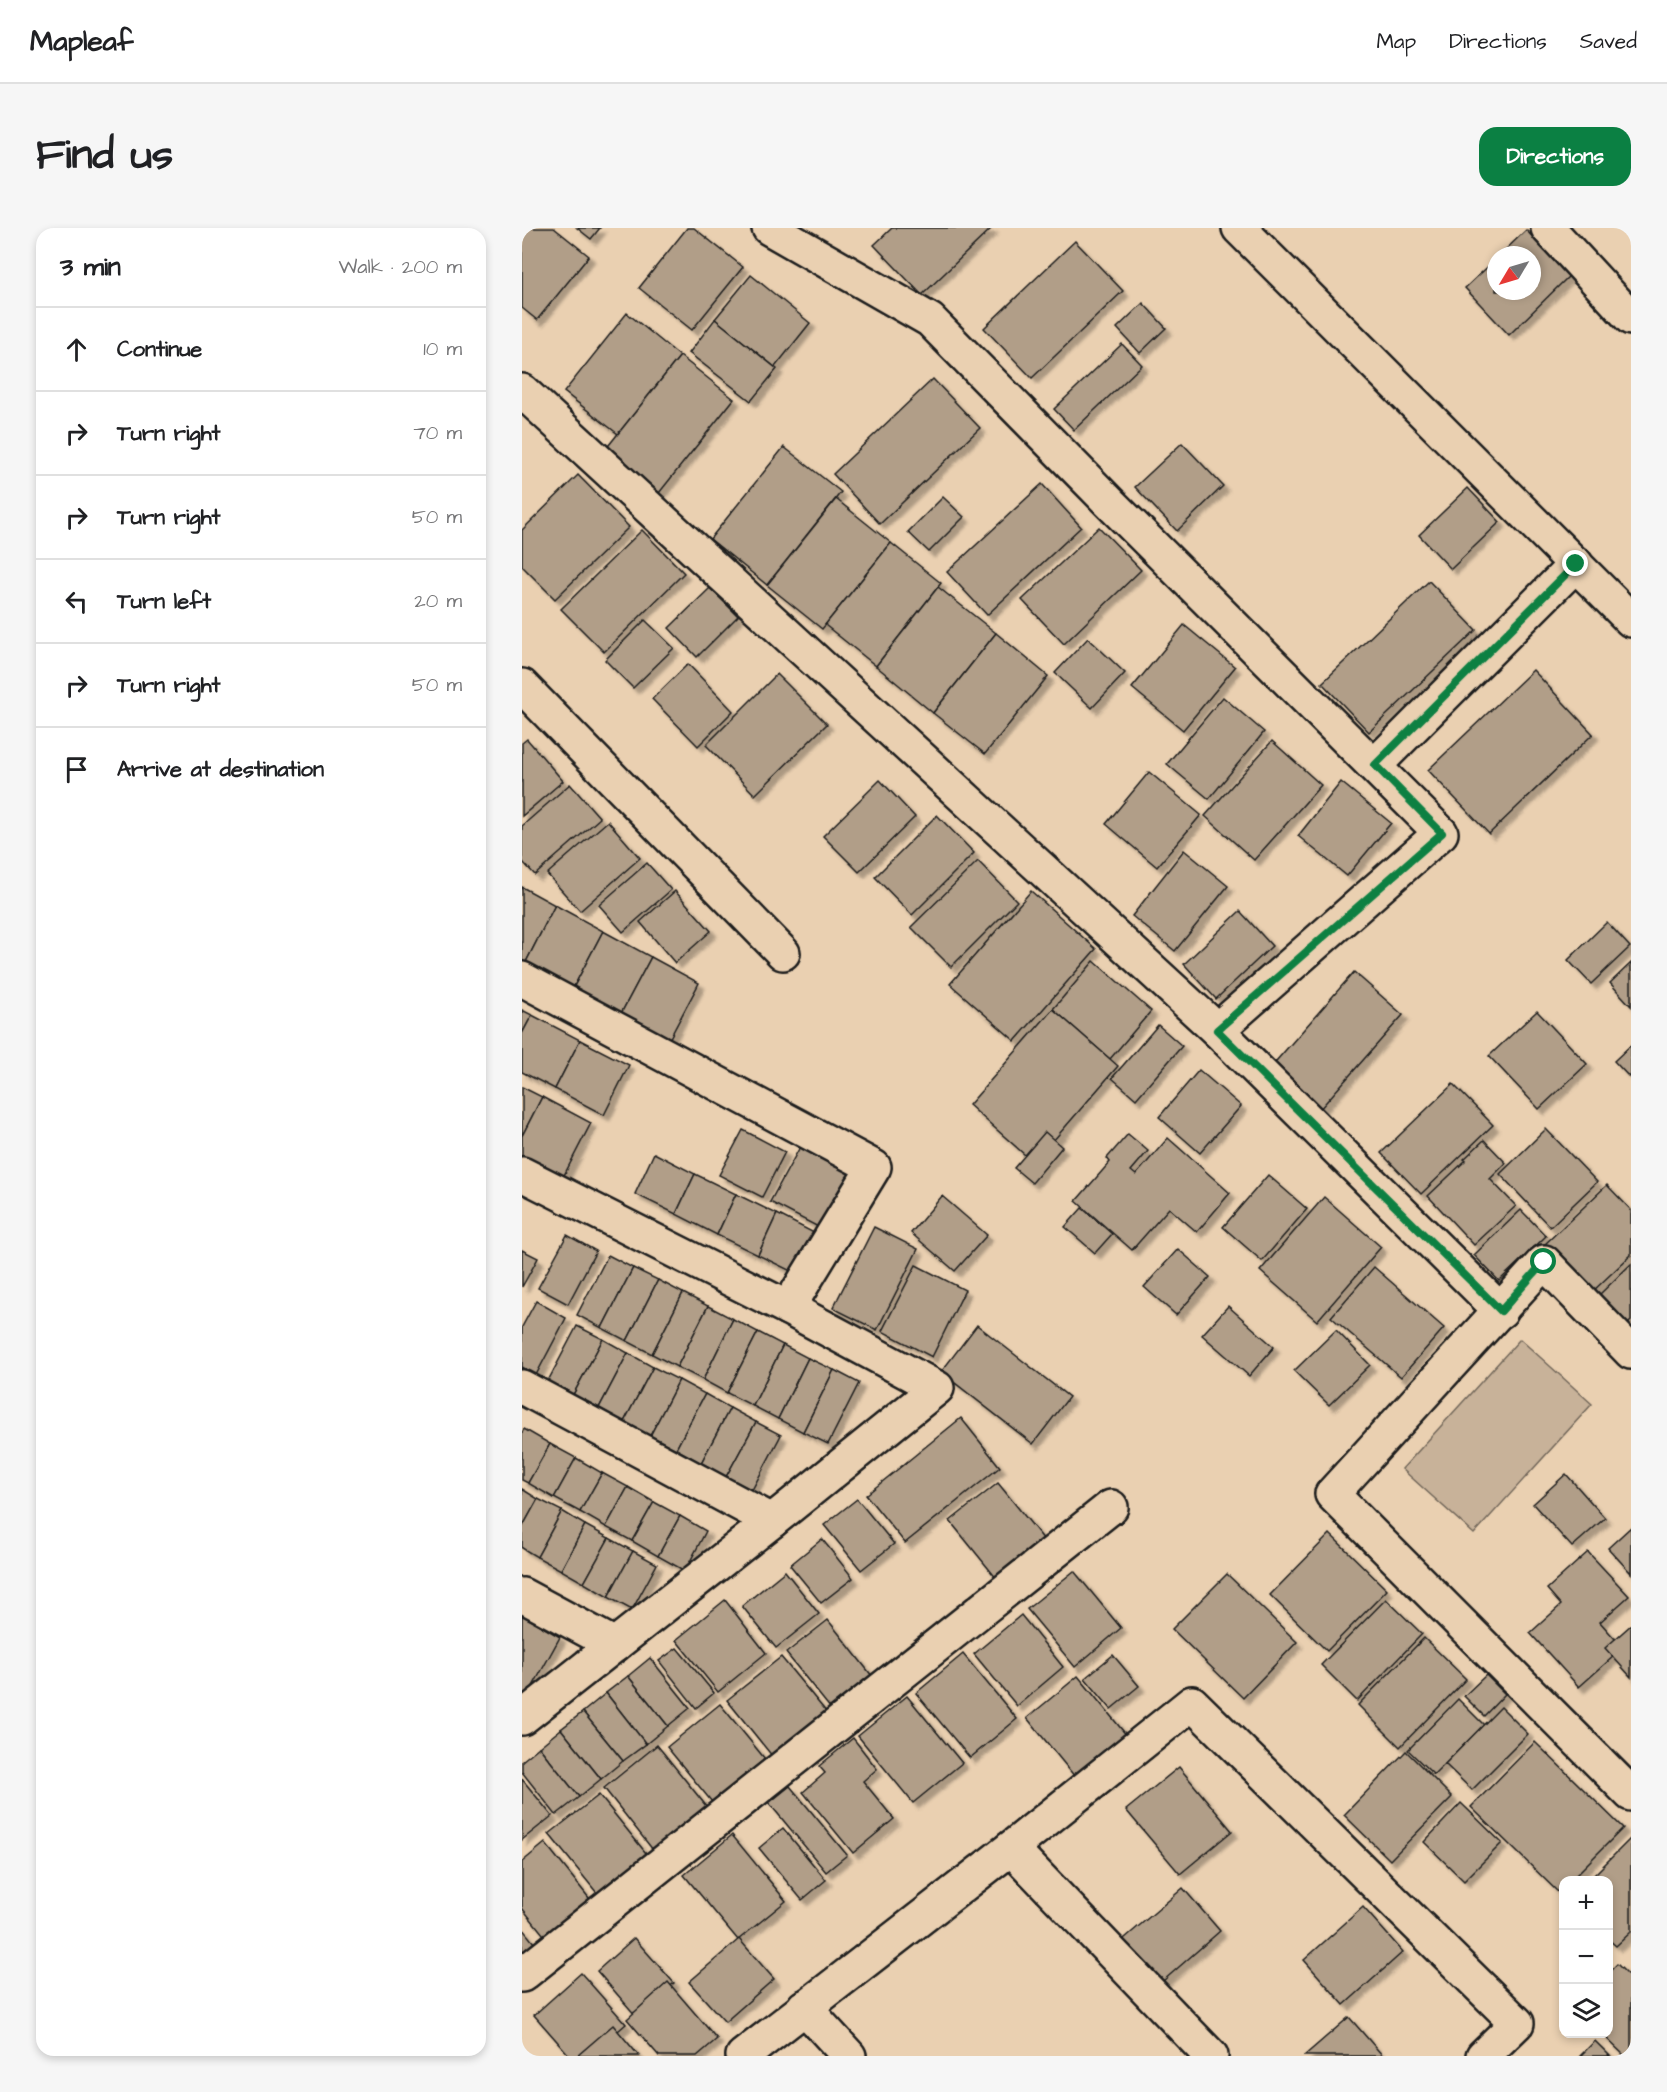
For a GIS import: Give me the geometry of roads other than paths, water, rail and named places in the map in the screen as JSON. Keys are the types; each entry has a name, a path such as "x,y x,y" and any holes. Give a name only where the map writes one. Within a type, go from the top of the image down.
{"street":[{"path":"769,228 930,320 1111,504 1442,833 1217,1030"},
{"path":"1239,228 1631,620"},
{"path":"1548,228 1631,318"},
{"path":"522,391 1217,1030 1501,1311"},
{"path":"1375,765 1576,564"},
{"path":"522,686 783,953"},
{"path":"522,979 874,1167 788,1308"},
{"path":"522,1174 788,1308 937,1388 522,1718"},
{"path":"1631,1352 1544,1262 1332,1494 1631,1794"},
{"path":"522,1387 772,1521"},
{"path":"522,1975 1111,1507"},
{"path":"522,1595 615,1645"},
{"path":"743,2056 1011,1848 1192,1703 1517,2023 1483,2056"},
{"path":"1011,1848 1211,2056"},
{"path":"804,2007 849,2056"}]}
